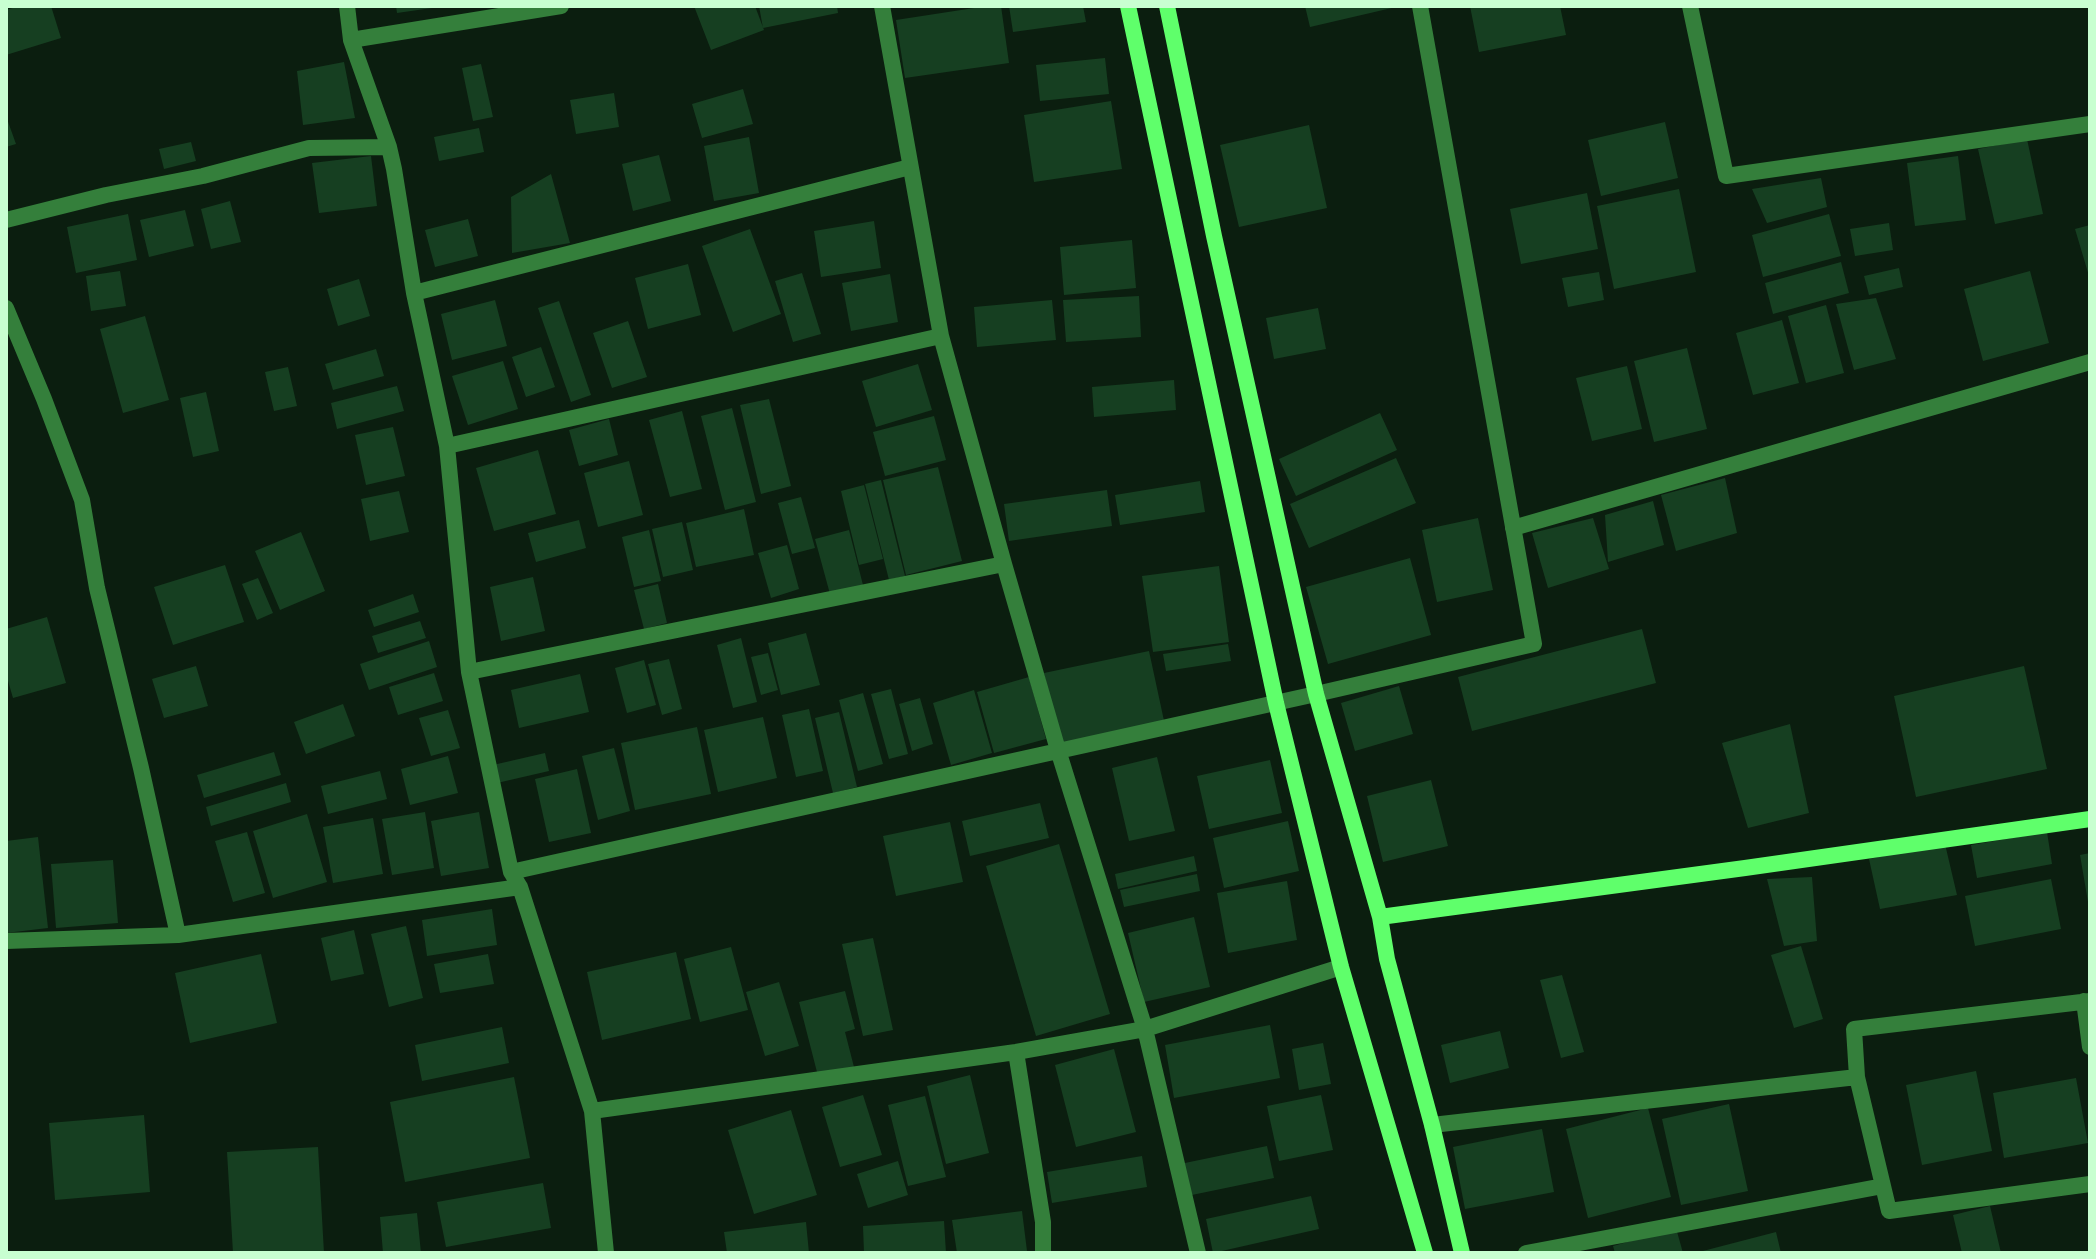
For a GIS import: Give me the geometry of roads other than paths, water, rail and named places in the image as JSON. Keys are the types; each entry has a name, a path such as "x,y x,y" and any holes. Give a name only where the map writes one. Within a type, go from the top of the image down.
{"main road":[{"path":"1128,6 1276,703 1341,967 1425,1253"},
{"path":"1167,6 1214,236 1316,694 1380,917 1387,959 1432,1125 1462,1253"},
{"path":"1380,917 2090,819"}],"street":[{"path":"347,6 351,40 389,147 414,293 447,446 469,672 511,872 520,887 592,1111 606,1253"},
{"path":"351,40 561,6"},
{"path":"882,6 941,336 1058,750 1145,1029 1198,1253"},
{"path":"511,872 1534,644 1420,6"},
{"path":"1690,6 1726,176 2090,124"},
{"path":"6,220 106,195 203,176 309,148 389,147"},
{"path":"414,293 910,167"},
{"path":"6,308 82,500 97,588 178,935"},
{"path":"447,446 941,336"},
{"path":"1513,528 2090,362"},
{"path":"469,672 1004,564"},
{"path":"6,941 178,935 520,887"},
{"path":"592,1111 1016,1052 1145,1029 1341,967"},
{"path":"2090,1047 2087,1001 1854,1029 1857,1077 1889,1211 2090,1184"},
{"path":"1016,1052 1043,1222 1043,1253"},
{"path":"1432,1125 1857,1077"},
{"path":"1526,1253 1883,1186"}]}
